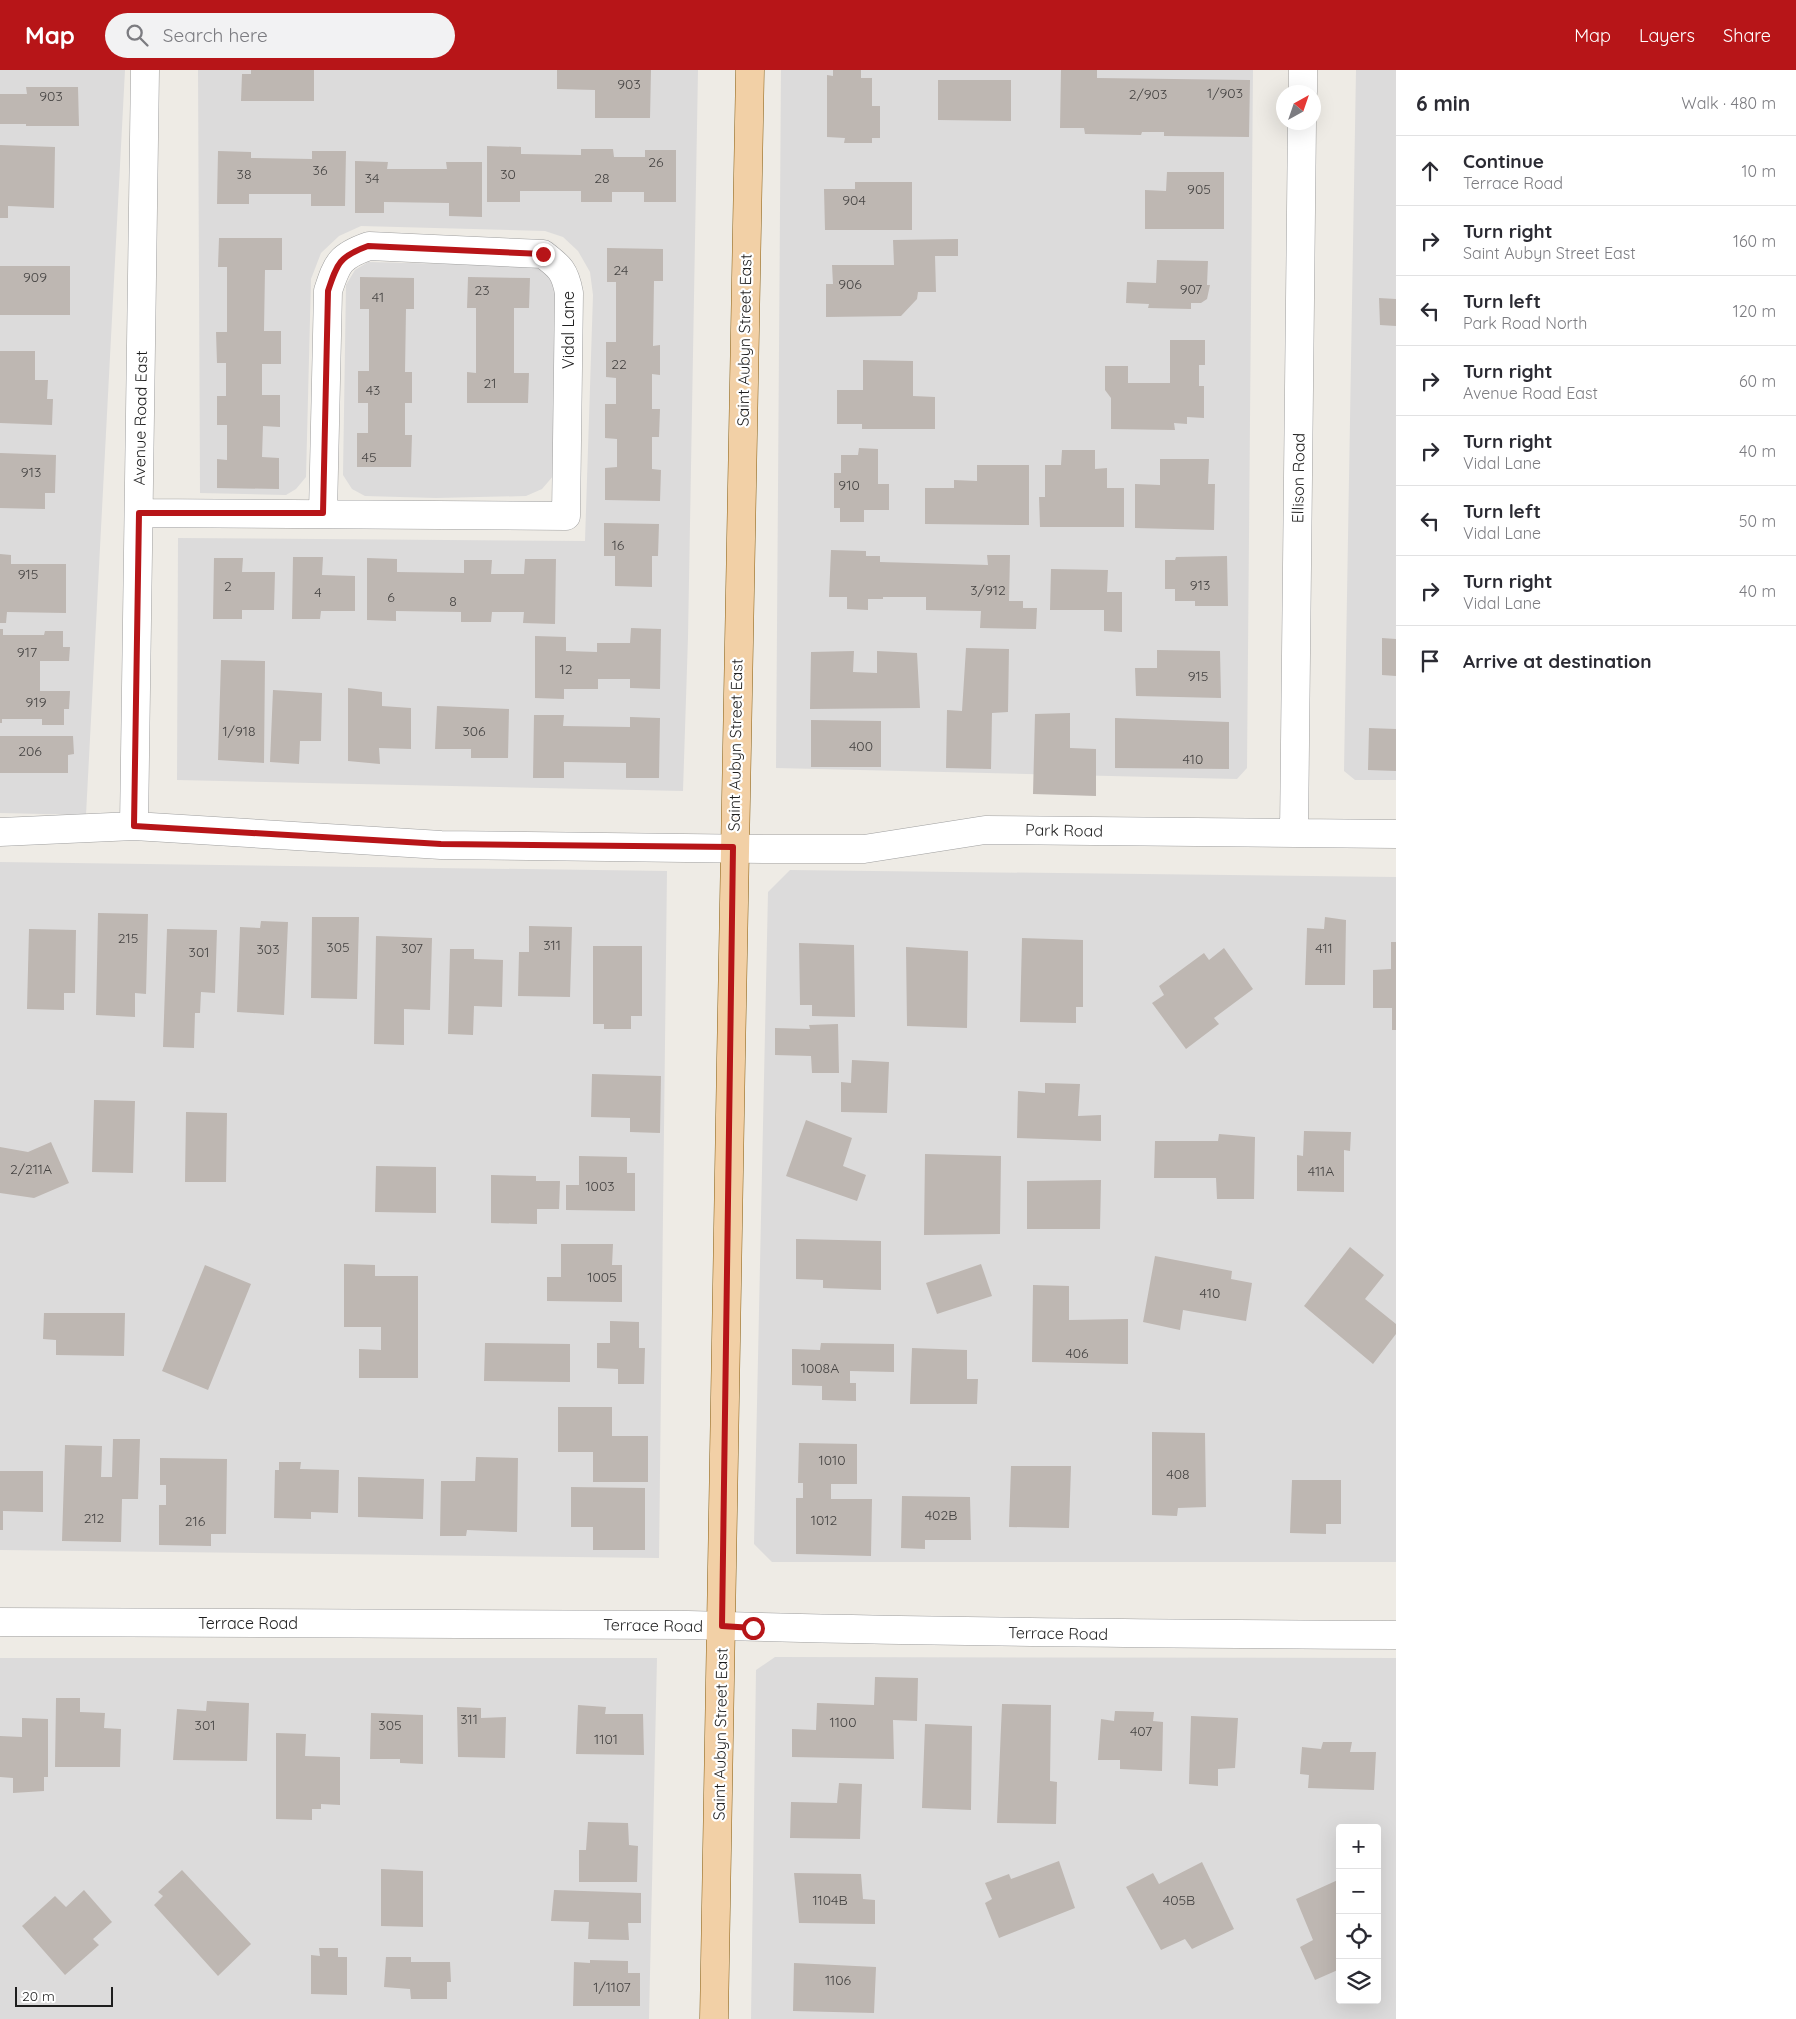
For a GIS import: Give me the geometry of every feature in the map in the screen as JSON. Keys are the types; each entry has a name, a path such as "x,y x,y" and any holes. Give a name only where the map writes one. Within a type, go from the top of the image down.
{"main road":[{"name":"Saint Aubyn Street East","path":"714,2019 722,1626 733,847 750,70"}],"street":[{"name":"Avenue Road East","path":"134,826 146,70"},
{"path":"1302,85 1303,70"},
{"name":"Ellison Road","path":"1294,833 1302,130"},
{"name":"Vidal Lane","path":"139,513 566,516 569,293 566,276 558,265 543,254 368,246 349,253 335,268 328,291 323,513"},
{"name":"Park Road","path":"0,832 134,826 441,844 864,848 985,830 1396,834"},
{"name":"Terrace Road","path":"0,1622 722,1626 1056,1633 1396,1635"}],"shaded area":[{"path":"0,70 125,70 86,815 0,813"},
{"path":"198,70 698,70 688,637 683,791 177,780 178,538 585,541 593,295 590,272 578,251 563,237 545,231 361,226 339,236 321,253 311,279 306,477 296,489 286,495 200,493"},
{"path":"781,70 1253,70 1247,768 1237,779 776,768"},
{"path":"1356,70 1396,70 1396,780 1355,780 1344,771"},
{"path":"368,262 531,266 549,272 556,288 554,475 542,489 526,496 436,498 365,496 352,489 343,475 346,285 355,270"},
{"path":"0,862 667,871 659,1558 0,1550"},
{"path":"790,870 1396,877 1396,1562 772,1562 754,1544 768,892"},
{"path":"775,1657 1396,1658 1396,2019 751,2019 756,1670"},
{"path":"0,1658 657,1658 649,2019 0,2019"}],"building":[{"path":"251,70 314,70 314,101 241,101 242,74 251,74"},
{"path":"557,70 651,70 650,118 595,118 595,90 557,89"},
{"path":"833,70 861,70 861,78 872,78 872,106 880,106 880,138 872,138 872,143 844,143 845,138 827,137 827,75 833,76"},
{"path":"1061,70 1097,70 1097,78 1250,80 1249,137 1164,136 1164,132 1142,132 1141,135 1085,134 1084,128 1060,128"},
{"path":"938,80 1011,80 1011,121 938,120"},
{"path":"26,87 78,87 79,126 0,124 0,94 27,94"},
{"path":"0,145 55,147 54,208 8,206 8,218 0,218"},
{"path":"487,146 521,147 521,154 581,155 581,149 613,149 614,157 645,157 645,150 676,150 676,202 644,202 644,192 612,192 612,202 581,202 581,191 520,191 520,202 487,202"},
{"path":"218,151 251,152 251,158 312,159 312,151 346,151 345,206 311,206 311,194 249,194 249,204 217,204"},
{"path":"355,161 388,162 387,169 447,169 446,162 482,162 482,217 449,216 449,203 384,202 384,213 355,213"},
{"path":"1167,172 1224,172 1224,229 1145,229 1145,190 1166,191"},
{"path":"855,182 912,182 912,230 825,230 824,189 855,189"},
{"path":"219,238 282,238 282,270 265,270 264,331 281,331 281,364 262,364 262,395 280,395 280,427 263,426 262,457 279,458 279,489 217,488 217,459 227,460 227,425 217,425 217,396 226,396 226,363 217,363 216,332 227,332 227,267 218,267"},
{"path":"958,239 958,256 935,256 936,292 918,292 917,299 901,316 826,317 826,284 833,284 832,265 894,265 893,240"},
{"path":"607,248 663,249 663,281 654,281 653,346 660,345 660,375 652,374 652,409 660,409 659,437 652,437 652,469 661,470 660,501 605,500 605,468 617,467 617,439 605,438 605,404 616,404 616,378 606,377 606,342 616,342 616,282 607,282"},
{"path":"1157,260 1208,261 1207,285 1210,285 1207,299 1201,303 1191,303 1191,309 1148,308 1149,304 1126,303 1127,282 1156,283"},
{"path":"0,266 70,266 70,315 0,315"},
{"path":"360,277 414,278 414,309 406,309 405,372 412,372 412,403 405,403 405,435 412,435 411,467 357,467 357,433 368,433 368,403 358,403 358,371 369,371 369,309 360,309"},
{"path":"468,277 530,278 529,308 514,308 514,373 529,373 528,403 467,403 467,372 476,373 476,308 467,308"},
{"path":"1379,298 1396,299 1396,326 1380,325"},
{"path":"1170,340 1205,340 1205,365 1199,365 1199,386 1204,386 1204,418 1187,417 1187,424 1174,423 1175,430 1111,429 1111,398 1105,390 1105,366 1128,366 1128,383 1170,383"},
{"path":"0,351 35,351 35,380 48,380 47,399 53,399 52,425 0,423"},
{"path":"863,360 913,361 913,396 935,397 935,429 862,429 862,424 837,424 837,390 863,390"},
{"path":"859,448 878,449 878,484 889,484 889,510 864,510 864,522 840,522 840,508 834,508 834,473 841,473 841,455 858,455"},
{"path":"1062,450 1095,450 1095,469 1107,468 1107,488 1124,488 1124,527 1040,527 1039,497 1045,497 1045,465 1061,465"},
{"path":"0,453 56,455 55,493 45,493 45,509 0,508"},
{"path":"1160,459 1209,459 1208,484 1215,484 1214,530 1135,528 1135,484 1160,485"},
{"path":"977,465 1029,465 1029,525 925,524 925,488 954,488 954,480 977,481"},
{"path":"604,523 659,524 658,556 652,556 652,587 615,586 615,556 604,556"},
{"path":"831,550 866,551 866,556 880,556 880,562 988,565 987,555 1010,555 1009,601 1023,601 1023,608 1037,608 1036,629 980,628 981,611 926,610 926,597 868,599 868,610 847,609 847,597 829,597"},
{"path":"0,554 11,555 11,564 66,564 66,613 7,612 6,623 0,623"},
{"path":"1227,556 1228,606 1195,606 1195,601 1175,601 1175,589 1165,589 1165,560 1175,560 1176,557"},
{"path":"293,557 323,557 322,575 355,576 355,611 321,611 320,619 292,619"},
{"path":"214,558 243,558 242,572 275,572 274,610 242,610 242,619 213,619"},
{"path":"367,558 397,559 397,572 464,573 464,560 492,560 491,574 524,574 525,559 556,559 555,624 523,623 524,612 492,612 491,622 461,622 461,612 396,611 396,621 367,620"},
{"path":"1051,569 1108,570 1107,592 1122,592 1122,632 1104,631 1104,610 1050,610"},
{"path":"631,628 661,629 660,689 630,688 630,679 598,679 598,689 564,689 564,699 535,698 535,636 566,637 566,651 597,652 597,643 630,643"},
{"path":"0,629 3,629 3,635 44,635 45,631 63,631 63,647 70,647 69,661 40,661 40,691 70,691 69,709 64,709 64,725 42,725 42,719 2,719 2,723 0,723"},
{"path":"1382,638 1396,639 1396,676 1382,675"},
{"path":"966,648 1009,649 1008,712 992,713 991,769 946,768 947,710 962,711"},
{"path":"1157,650 1220,651 1221,698 1136,696 1135,668 1157,668"},
{"path":"854,651 853,672 877,673 877,651 917,653 920,708 810,709 811,652"},
{"path":"221,660 265,661 264,763 218,760"},
{"path":"348,688 382,692 382,706 411,708 411,749 379,748 380,764 348,761"},
{"path":"273,690 322,693 321,741 300,741 299,764 270,762"},
{"path":"437,706 509,709 508,758 471,758 471,749 435,749"},
{"path":"1070,713 1070,748 1096,749 1096,796 1033,794 1035,714"},
{"path":"534,715 564,715 563,726 630,727 630,717 660,718 659,778 626,778 626,763 564,762 564,778 533,778"},
{"path":"1115,718 1229,722 1229,769 1115,768"},
{"path":"811,720 881,721 881,767 811,767"},
{"path":"1369,728 1396,729 1396,771 1368,770"},
{"path":"0,736 73,736 74,754 68,755 68,773 0,773"},
{"path":"98,913 148,914 146,994 135,993 135,1017 96,1015"},
{"path":"312,917 359,917 357,999 311,998"},
{"path":"1325,917 1346,920 1345,985 1305,985 1307,928 1324,929"},
{"path":"261,921 288,922 284,1015 237,1012 240,927 260,928"},
{"path":"529,926 572,927 570,997 518,996 519,952 529,952"},
{"path":"29,929 76,930 75,993 64,993 64,1010 27,1009"},
{"path":"167,929 217,930 215,993 201,992 200,1013 195,1013 194,1048 163,1047"},
{"path":"376,936 432,938 430,1010 404,1009 404,1045 374,1044"},
{"path":"1022,938 1083,940 1083,1007 1076,1007 1076,1023 1020,1022"},
{"path":"1391,942 1396,942 1396,1030 1392,1030 1392,1008 1373,1008 1373,970 1391,969"},
{"path":"799,943 854,945 855,1017 812,1016 812,1005 800,1005"},
{"path":"593,946 642,946 642,1016 631,1016 631,1029 604,1029 604,1024 593,1024"},
{"path":"906,947 968,951 967,1028 907,1026"},
{"path":"1224,948 1253,989 1214,1018 1219,1024 1186,1049 1152,1003 1164,995 1159,986 1204,953 1209,960"},
{"path":"450,949 474,949 474,959 503,960 502,1007 474,1006 473,1035 448,1034"},
{"path":"838,1024 839,1073 812,1073 811,1056 775,1055 775,1028 810,1029 809,1025"},
{"path":"852,1060 889,1062 887,1113 841,1112 841,1082 851,1083"},
{"path":"592,1074 661,1076 660,1133 630,1132 630,1118 591,1117"},
{"path":"1045,1083 1080,1084 1078,1116 1101,1115 1101,1141 1017,1138 1018,1091 1045,1093"},
{"path":"94,1100 135,1101 133,1173 92,1172"},
{"path":"186,1112 227,1113 226,1182 185,1182"},
{"path":"806,1120 852,1138 843,1166 866,1175 857,1201 786,1176"},
{"path":"1304,1131 1351,1132 1350,1151 1344,1150 1344,1192 1297,1191 1297,1155 1303,1156"},
{"path":"1219,1134 1255,1137 1254,1199 1217,1199 1216,1178 1154,1178 1155,1141 1218,1141"},
{"path":"51,1142 69,1183 34,1198 0,1193 0,1147 28,1152"},
{"path":"925,1154 1001,1156 1000,1234 924,1235"},
{"path":"579,1156 627,1157 627,1173 635,1173 635,1211 566,1210 566,1185 579,1185"},
{"path":"376,1166 436,1167 436,1213 375,1212"},
{"path":"491,1175 536,1176 536,1181 560,1181 559,1209 537,1209 537,1224 491,1223"},
{"path":"1101,1180 1100,1229 1027,1229 1027,1181"},
{"path":"796,1239 881,1241 881,1290 823,1288 823,1280 796,1279"},
{"path":"561,1244 613,1244 612,1265 622,1265 622,1302 547,1301 547,1277 561,1277"},
{"path":"1350,1247 1384,1275 1365,1299 1396,1324 1396,1334 1373,1364 1304,1306"},
{"path":"1155,1256 1232,1271 1231,1279 1252,1283 1246,1321 1183,1310 1180,1330 1143,1322"},
{"path":"344,1264 375,1265 375,1276 418,1276 418,1378 359,1378 359,1349 381,1350 381,1327 344,1327"},
{"path":"981,1264 992,1296 937,1314 926,1283"},
{"path":"205,1265 251,1284 208,1390 162,1371"},
{"path":"1033,1285 1069,1286 1069,1320 1128,1319 1128,1364 1032,1362"},
{"path":"44,1313 125,1313 124,1356 56,1355 56,1340 43,1339"},
{"path":"610,1321 639,1322 639,1348 645,1348 644,1384 618,1384 618,1369 597,1368 597,1343 610,1343"},
{"path":"485,1343 570,1344 570,1382 484,1381"},
{"path":"821,1343 894,1344 894,1372 850,1371 850,1383 856,1383 856,1401 822,1400 822,1386 792,1385 792,1349 820,1350"},
{"path":"912,1348 967,1350 967,1379 978,1379 977,1404 910,1404"},
{"path":"558,1407 612,1407 612,1436 648,1436 648,1482 593,1482 593,1452 558,1452"},
{"path":"1152,1432 1205,1433 1206,1507 1178,1508 1177,1516 1152,1515"},
{"path":"113,1439 140,1439 138,1499 122,1499 121,1542 62,1541 65,1445 102,1446 101,1477 112,1477"},
{"path":"799,1443 857,1444 857,1484 831,1484 831,1499 872,1499 871,1556 796,1554 796,1498 803,1498 803,1483 798,1483"},
{"path":"476,1457 518,1458 517,1532 467,1530 466,1536 440,1536 441,1481 475,1481"},
{"path":"160,1458 227,1459 226,1534 211,1534 211,1546 159,1545 159,1505 166,1505 166,1485 160,1485"},
{"path":"279,1462 301,1462 300,1469 339,1470 338,1513 311,1512 311,1519 274,1518 275,1470 279,1470"},
{"path":"1011,1466 1071,1466 1069,1528 1009,1527"},
{"path":"0,1471 43,1471 43,1512 3,1511 3,1530 0,1530"},
{"path":"358,1477 424,1479 423,1519 358,1517"},
{"path":"1292,1480 1341,1480 1341,1524 1326,1524 1326,1534 1290,1533"},
{"path":"571,1487 645,1488 645,1550 593,1550 593,1527 571,1527"},
{"path":"902,1496 970,1497 971,1540 925,1540 925,1549 901,1548"},
{"path":"875,1677 918,1678 917,1721 893,1720 894,1759 792,1757 792,1729 816,1730 817,1703 874,1705"},
{"path":"56,1698 80,1698 80,1712 105,1713 104,1728 121,1729 120,1767 55,1767"},
{"path":"207,1701 249,1703 247,1761 173,1760 177,1709 206,1711"},
{"path":"1002,1704 1051,1705 1050,1781 1057,1782 1056,1824 997,1823"},
{"path":"578,1705 606,1707 605,1714 643,1714 644,1755 576,1754"},
{"path":"457,1707 481,1708 481,1718 506,1717 505,1758 458,1757"},
{"path":"1115,1711 1154,1712 1153,1721 1163,1722 1162,1771 1120,1769 1120,1760 1098,1760 1101,1719 1114,1721"},
{"path":"371,1713 423,1715 423,1764 400,1763 400,1759 370,1759"},
{"path":"1191,1716 1238,1718 1235,1768 1218,1769 1218,1786 1189,1784"},
{"path":"22,1718 48,1719 48,1777 44,1777 44,1791 13,1793 13,1778 0,1777 0,1736 22,1737"},
{"path":"925,1724 972,1726 971,1810 922,1808"},
{"path":"276,1733 306,1734 305,1756 340,1757 340,1805 321,1804 321,1809 312,1809 312,1820 276,1819"},
{"path":"1323,1742 1352,1742 1350,1752 1376,1752 1374,1790 1308,1788 1309,1775 1300,1774 1302,1747 1321,1749"},
{"path":"839,1783 862,1784 860,1839 790,1838 791,1802 837,1803"},
{"path":"588,1822 628,1823 629,1845 638,1846 637,1882 579,1882 579,1850 586,1850"},
{"path":"1059,1861 1075,1908 999,1938 985,1903 992,1899 985,1883 1009,1874 1011,1879"},
{"path":"1202,1862 1234,1929 1192,1949 1185,1939 1161,1950 1126,1887 1153,1873 1159,1884"},
{"path":"381,1869 423,1871 423,1927 381,1926"},
{"path":"182,1870 251,1944 218,1976 154,1905 163,1896 158,1892"},
{"path":"794,1873 861,1874 863,1899 875,1900 875,1924 799,1923"},
{"path":"1336,1881 1336,1971 1315,1980 1300,1947 1313,1940 1296,1899"},
{"path":"84,1890 112,1922 93,1939 99,1945 65,1975 22,1926 55,1896 66,1907"},
{"path":"554,1890 641,1893 641,1923 628,1923 629,1940 588,1939 589,1922 551,1921"},
{"path":"319,1948 338,1948 338,1957 347,1957 347,1995 311,1994 311,1955 320,1956"},
{"path":"386,1957 411,1957 411,1962 450,1962 451,1982 447,1982 447,1999 411,1999 410,1989 384,1987"},
{"path":"590,1960 628,1961 628,1973 640,1973 640,2006 573,2006 574,1962 590,1963"},
{"path":"794,1963 876,1967 874,2013 793,2011"}],"route":[{"path":"543,254 368,246 349,253 335,268 328,291 323,513 139,513 134,826 441,844 733,847 722,1626 753,1628"}]}
